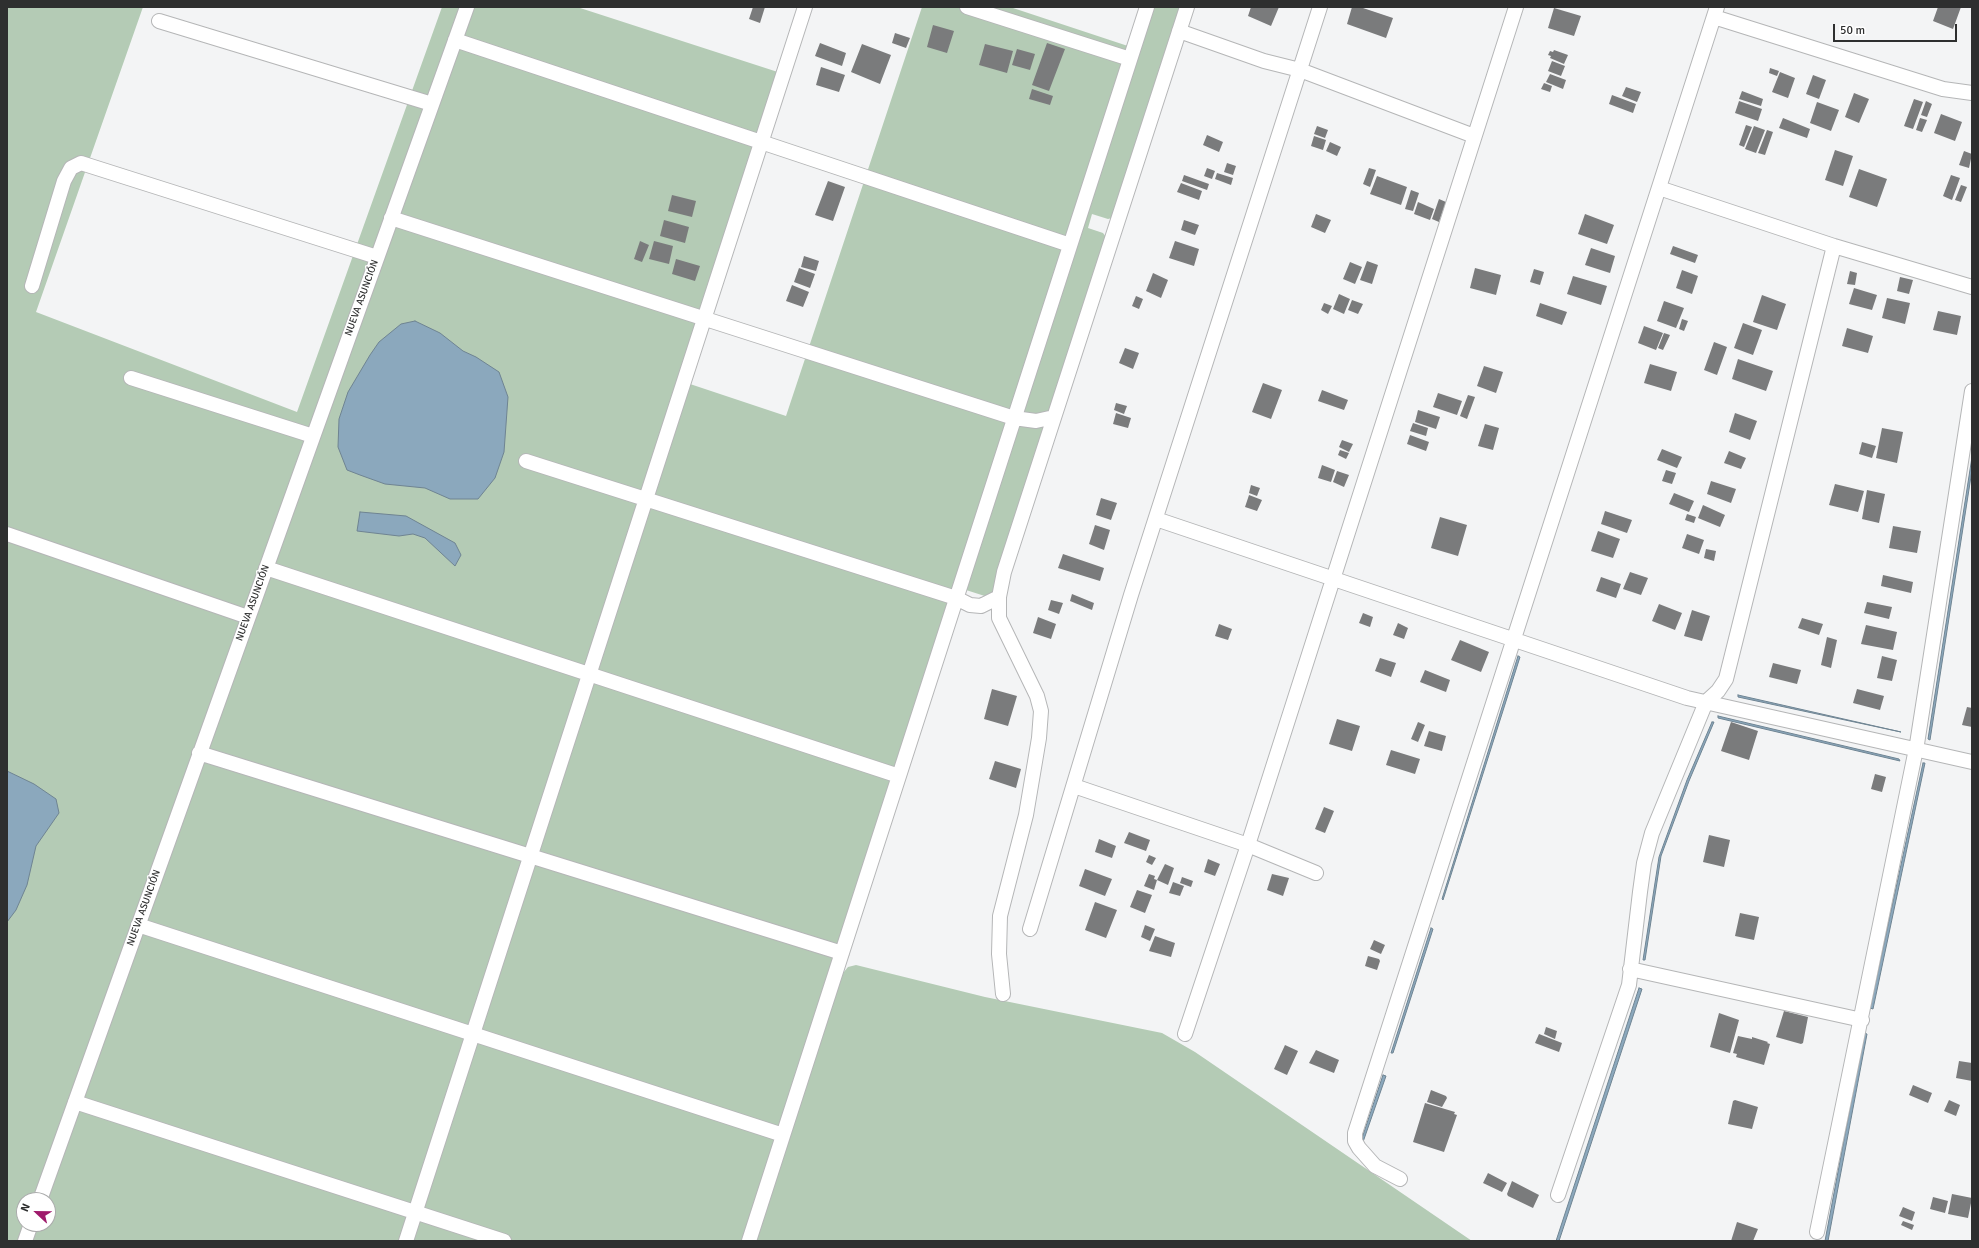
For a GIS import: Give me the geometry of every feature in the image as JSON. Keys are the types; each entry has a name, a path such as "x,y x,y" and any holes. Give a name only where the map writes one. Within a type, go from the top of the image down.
{"street":[{"name":"NUEVA ASUNCIÓN","path":"43,1192 467,7"},
{"path":"406,1241 805,7"},
{"path":"967,7 1130,59"},
{"path":"749,1241 1147,7"},
{"path":"1003,994 999,954 1000,916 1026,815 1039,738 1041,711 1037,696 999,618 999,597 1004,572 1187,7"},
{"path":"1030,929 1156,519 1320,7"},
{"path":"1185,1034 1248,845 1332,578 1516,7"},
{"path":"1400,1179 1375,1166 1359,1148 1355,1133 1715,12 1942,89 1972,93"},
{"path":"159,22 432,104"},
{"path":"1179,31 1264,61 1300,70 1474,136"},
{"path":"455,40 1070,245"},
{"path":"32,286 64,181 71,168 81,163 377,257"},
{"path":"1658,188 1834,246 1972,287"},
{"path":"391,218 1014,418 1036,421 1054,417"},
{"path":"1558,1195 1629,985 1644,863 1652,833 1706,702 1718,691 1726,679 1834,246"},
{"path":"131,378 313,436"},
{"path":"1817,1232 1862,1020 1916,750 1972,392"},
{"path":"526,461 956,598 970,605 981,606 999,597"},
{"path":"1156,519 1687,698 1972,762"},
{"path":"7,534 248,617"},
{"path":"266,568 899,776"},
{"path":"199,753 842,953"},
{"path":"1074,786 1248,845 1316,872"},
{"path":"138,925 783,1135"},
{"path":"1630,969 1862,1020"},
{"path":"75,1102 504,1241"}],"green space":[{"path":"7,7 143,7 36,312 297,412 442,7 577,7 787,75 681,381 786,416 922,7 1010,7 1140,50 1154,7 1181,7 1112,218 1108,219 1092,214 1088,228 1103,233 1106,237 998,569 991,598 966,590 750,1241 7,1241"},
{"path":"856,965 985,997 1162,1033 1195,1052 1472,1241 752,1241 843,973 848,967"}],"water":[{"path":"415,321 440,333 463,351 476,357 499,372 508,397 504,452 495,478 478,499 450,499 425,488 385,484 360,475 347,470 338,447 339,419 348,392 370,355 379,342 401,324"},
{"path":"1972,457 1972,470 1930,740 1928,739"},
{"path":"360,512 406,516 455,543 461,555 455,566 425,538 413,534 399,536 357,531"},
{"path":"1518,656 1520,657 1443,900 1442,899"},
{"path":"1738,695 1901,732 1738,697"},
{"path":"1718,716 1899,759 1900,761 1718,718"},
{"path":"1712,722 1714,722 1689,781 1661,856 1645,960 1643,960 1659,857 1687,780"},
{"path":"1923,763 1925,763 1873,1009 1870,1008"},
{"path":"7,771 34,784 56,799 59,813 36,846 27,885 16,910 7,922"},
{"path":"1431,928 1433,929 1393,1053 1391,1053"},
{"path":"1639,988 1642,989 1559,1241 1556,1241"},
{"path":"1864,1033 1867,1034 1828,1241 1825,1241"},
{"path":"1383,1075 1386,1076 1363,1142 1361,1141"}],"building":[{"path":"753,7 765,7 760,23 749,19"},
{"path":"1251,7 1279,7 1271,26 1248,16"},
{"path":"1352,7 1360,7 1393,18 1386,38 1347,24"},
{"path":"1938,7 1961,7 1953,29 1933,21"},
{"path":"1554,8 1581,16 1574,36 1548,28"},
{"path":"933,25 954,31 947,53 927,47"},
{"path":"895,33 910,38 906,48 892,43"},
{"path":"820,43 846,53 842,66 815,56"},
{"path":"1047,43 1065,49 1049,91 1032,85"},
{"path":"862,44 891,55 880,84 851,72"},
{"path":"985,44 1013,51 1007,73 979,65"},
{"path":"1017,49 1035,54 1030,70 1012,65"},
{"path":"1554,50 1568,55 1564,64 1550,58 1551,56 1548,55 1550,51 1553,52"},
{"path":"1552,61 1565,66 1561,76 1548,71"},
{"path":"821,67 845,75 839,92 816,85"},
{"path":"1770,68 1779,71 1777,76 1769,73"},
{"path":"1780,72 1795,78 1788,98 1772,92"},
{"path":"1550,74 1566,80 1563,89 1546,82"},
{"path":"1813,75 1826,80 1819,99 1806,94"},
{"path":"1544,83 1552,86 1550,92 1541,89"},
{"path":"1626,87 1641,92 1637,102 1622,96"},
{"path":"1032,89 1053,96 1050,105 1029,99"},
{"path":"1742,91 1763,99 1761,106 1739,99"},
{"path":"1854,93 1869,99 1859,123 1845,117"},
{"path":"1612,95 1636,104 1633,113 1609,104"},
{"path":"1914,99 1923,102 1913,129 1904,126"},
{"path":"1739,101 1762,109 1758,121 1735,113"},
{"path":"1926,101 1932,104 1927,117 1921,115"},
{"path":"1817,102 1839,110 1831,131 1810,123"},
{"path":"1941,114 1962,122 1955,141 1934,133"},
{"path":"1783,118 1810,129 1807,138 1779,128"},
{"path":"1920,118 1927,120 1922,132 1916,130"},
{"path":"1746,125 1752,127 1744,147 1739,145"},
{"path":"1317,126 1328,130 1325,138 1314,134"},
{"path":"1754,126 1765,130 1756,153 1745,149"},
{"path":"1767,130 1773,132 1765,155 1758,153"},
{"path":"1207,135 1223,142 1219,152 1203,145"},
{"path":"1314,136 1326,140 1323,150 1311,146"},
{"path":"1330,142 1341,147 1337,156 1326,151"},
{"path":"1835,150 1853,156 1843,186 1825,180"},
{"path":"1964,151 1972,154 1969,168 1959,165"},
{"path":"1227,163 1236,166 1233,175 1224,172"},
{"path":"1207,168 1215,171 1212,179 1204,176"},
{"path":"1369,168 1376,170 1370,187 1363,184"},
{"path":"1859,169 1887,179 1877,207 1849,197"},
{"path":"1217,173 1233,178 1231,185 1215,179"},
{"path":"1184,175 1209,184 1207,190 1182,181"},
{"path":"1951,175 1960,178 1952,200 1943,196"},
{"path":"1377,176 1407,187 1401,205 1370,194"},
{"path":"828,181 845,187 833,221 815,215"},
{"path":"1181,183 1202,191 1199,200 1177,192"},
{"path":"1961,185 1967,187 1961,202 1955,200"},
{"path":"1411,190 1419,193 1413,211 1405,209"},
{"path":"672,195 696,201 692,217 668,211"},
{"path":"1439,199 1446,202 1439,222 1432,219"},
{"path":"1418,202 1434,209 1430,220 1414,214"},
{"path":"1316,214 1331,220 1325,233 1311,227"},
{"path":"1585,214 1614,225 1607,244 1578,234"},
{"path":"664,220 689,227 685,243 660,236"},
{"path":"1184,220 1199,225 1195,235 1181,230"},
{"path":"640,241 649,245 642,262 634,259"},
{"path":"654,241 673,246 669,264 649,259"},
{"path":"1175,241 1199,249 1194,266 1169,258"},
{"path":"1673,246 1698,255 1695,263 1670,254"},
{"path":"1591,248 1615,256 1610,273 1585,265"},
{"path":"804,256 819,261 816,271 801,267"},
{"path":"676,259 700,266 695,281 672,274"},
{"path":"1367,261 1378,265 1372,284 1360,280"},
{"path":"1350,262 1362,267 1355,284 1343,279"},
{"path":"799,268 815,274 810,288 794,282"},
{"path":"1475,268 1501,275 1496,295 1470,288"},
{"path":"1534,269 1544,272 1540,285 1530,282"},
{"path":"1682,270 1698,276 1692,294 1676,288"},
{"path":"1850,271 1857,273 1855,285 1847,284"},
{"path":"1153,273 1168,280 1161,298 1146,291"},
{"path":"1573,276 1607,286 1601,305 1567,294"},
{"path":"1900,277 1913,280 1909,294 1897,291"},
{"path":"792,285 809,292 803,307 786,301"},
{"path":"1854,288 1877,295 1872,310 1849,304"},
{"path":"1339,294 1350,299 1344,314 1333,309"},
{"path":"1762,295 1786,304 1777,330 1753,322"},
{"path":"1136,296 1143,299 1139,309 1132,306"},
{"path":"1887,298 1910,303 1905,324 1882,318"},
{"path":"1352,300 1363,304 1358,314 1348,310"},
{"path":"1664,301 1684,308 1676,328 1657,321"},
{"path":"1324,303 1332,306 1328,314 1321,310"},
{"path":"1540,303 1567,312 1562,325 1536,316"},
{"path":"1938,311 1961,316 1957,335 1933,330"},
{"path":"1682,319 1688,321 1684,331 1679,329"},
{"path":"1743,323 1762,330 1753,355 1734,348"},
{"path":"1644,326 1663,333 1656,350 1638,343"},
{"path":"1847,328 1873,336 1868,353 1842,346"},
{"path":"1664,333 1670,335 1663,350 1658,348"},
{"path":"1714,342 1727,347 1717,375 1704,370"},
{"path":"1125,348 1139,353 1133,369 1119,363"},
{"path":"1738,359 1773,371 1766,391 1732,379"},
{"path":"1650,364 1677,372 1671,391 1644,383"},
{"path":"1484,366 1503,372 1496,393 1477,386"},
{"path":"1263,383 1282,390 1271,419 1252,412"},
{"path":"1322,390 1348,400 1344,410 1318,401"},
{"path":"1438,393 1462,401 1457,415 1433,407"},
{"path":"1468,395 1475,397 1467,419 1460,416"},
{"path":"1116,403 1127,406 1124,414 1114,410"},
{"path":"1418,410 1440,417 1436,429 1415,422"},
{"path":"1116,413 1131,418 1128,428 1113,424"},
{"path":"1735,413 1757,421 1750,440 1729,432"},
{"path":"1413,423 1428,428 1426,436 1410,431"},
{"path":"1485,424 1499,428 1493,450 1478,446"},
{"path":"1882,428 1903,432 1897,463 1876,458"},
{"path":"1410,435 1429,442 1426,451 1407,444"},
{"path":"1342,440 1353,444 1349,452 1339,447"},
{"path":"1862,442 1876,446 1872,458 1859,454"},
{"path":"1662,449 1682,457 1677,468 1657,460"},
{"path":"1340,450 1349,453 1346,459 1338,455"},
{"path":"1729,451 1746,458 1741,469 1724,463"},
{"path":"1322,465 1335,470 1331,482 1318,478"},
{"path":"1666,470 1676,473 1672,484 1662,481"},
{"path":"1337,471 1349,475 1344,487 1333,482"},
{"path":"1711,481 1736,489 1731,503 1707,494"},
{"path":"1835,484 1864,491 1858,512 1829,505"},
{"path":"1251,485 1260,488 1257,496 1249,493"},
{"path":"1867,490 1885,494 1879,523 1862,519"},
{"path":"1674,493 1694,501 1689,512 1669,504"},
{"path":"1249,495 1262,500 1257,511 1245,507"},
{"path":"1101,498 1117,503 1111,520 1096,515"},
{"path":"1703,505 1725,515 1720,527 1698,518"},
{"path":"1605,511 1632,520 1627,533 1601,524"},
{"path":"1687,514 1696,517 1694,523 1685,520"},
{"path":"1440,517 1467,525 1458,556 1431,548"},
{"path":"1095,525 1110,530 1104,550 1089,544"},
{"path":"1893,526 1921,531 1917,553 1889,548"},
{"path":"1598,531 1620,539 1613,558 1591,551"},
{"path":"1687,534 1704,540 1699,554 1682,548"},
{"path":"1706,549 1716,551 1714,561 1704,558"},
{"path":"1063,554 1104,568 1100,581 1058,568"},
{"path":"1630,572 1648,578 1641,595 1623,589"},
{"path":"1883,575 1913,582 1911,593 1881,586"},
{"path":"1601,577 1621,584 1616,598 1596,591"},
{"path":"1072,594 1094,603 1092,610 1070,601"},
{"path":"1051,600 1063,603 1059,614 1048,610"},
{"path":"1867,602 1892,607 1889,619 1864,613"},
{"path":"1659,604 1682,613 1675,630 1652,621"},
{"path":"1692,610 1710,616 1702,641 1684,636"},
{"path":"1363,613 1373,617 1370,627 1359,623"},
{"path":"1038,617 1056,624 1051,639 1033,633"},
{"path":"1802,618 1823,624 1819,635 1798,628"},
{"path":"1398,623 1408,628 1404,639 1393,635"},
{"path":"1219,624 1232,629 1228,640 1215,636"},
{"path":"1866,625 1897,632 1893,650 1861,644"},
{"path":"1827,637 1837,640 1831,668 1821,665"},
{"path":"1460,640 1489,652 1481,672 1451,660"},
{"path":"1882,656 1897,660 1892,681 1877,678"},
{"path":"1380,658 1396,663 1391,677 1375,671"},
{"path":"1773,663 1801,670 1797,684 1769,677"},
{"path":"1425,670 1450,680 1446,692 1420,682"},
{"path":"992,689 1017,696 1008,726 984,719"},
{"path":"1857,689 1884,696 1880,710 1853,703"},
{"path":"1967,707 1972,708 1972,727 1962,725"},
{"path":"1337,719 1360,726 1352,751 1329,744"},
{"path":"1418,722 1425,725 1418,742 1411,739"},
{"path":"1731,722 1758,731 1749,760 1721,751"},
{"path":"1429,731 1446,736 1442,751 1424,746"},
{"path":"1391,750 1420,759 1415,774 1386,765"},
{"path":"995,761 1021,769 1016,788 989,779"},
{"path":"1875,774 1886,777 1882,792 1871,789"},
{"path":"1324,807 1334,811 1325,833 1315,829"},
{"path":"1129,832 1150,840 1146,851 1124,843"},
{"path":"1709,835 1730,840 1724,867 1703,862"},
{"path":"1099,839 1116,846 1112,858 1095,852"},
{"path":"1149,855 1156,858 1152,865 1146,862"},
{"path":"1208,859 1220,864 1215,876 1204,872"},
{"path":"1165,864 1174,868 1168,885 1157,880"},
{"path":"1085,869 1112,879 1105,896 1079,886"},
{"path":"1149,874 1155,876 1154,879 1157,880 1154,890 1144,886"},
{"path":"1272,874 1289,878 1283,896 1267,890"},
{"path":"1182,877 1193,881 1191,887 1180,883"},
{"path":"1173,882 1184,886 1180,896 1169,893"},
{"path":"1137,890 1152,895 1145,913 1130,907"},
{"path":"1095,902 1117,910 1106,938 1085,930"},
{"path":"1740,913 1759,917 1754,940 1735,936"},
{"path":"1145,925 1155,929 1150,941 1141,937"},
{"path":"1155,936 1175,943 1171,957 1149,951"},
{"path":"1374,940 1385,945 1381,954 1370,949"},
{"path":"1368,956 1379,959 1380,961 1377,970 1365,966"},
{"path":"1784,1011 1808,1017 1803,1043 1801,1044 1776,1037"},
{"path":"1719,1013 1739,1020 1730,1053 1710,1047"},
{"path":"1546,1027 1557,1031 1555,1039 1544,1034"},
{"path":"1539,1034 1562,1043 1559,1052 1535,1043"},
{"path":"1738,1036 1752,1039 1752,1037 1770,1044 1764,1065 1736,1057 1737,1054 1733,1053"},
{"path":"1285,1045 1298,1051 1287,1075 1274,1069"},
{"path":"1316,1050 1339,1060 1334,1073 1309,1063"},
{"path":"1959,1061 1972,1063 1972,1081 1956,1078"},
{"path":"1913,1085 1932,1093 1928,1103 1909,1095"},
{"path":"1431,1090 1446,1096 1447,1098 1442,1107 1427,1102"},
{"path":"1735,1100 1758,1107 1752,1129 1728,1124 1733,1101"},
{"path":"1949,1100 1960,1105 1956,1116 1944,1111"},
{"path":"1425,1103 1455,1112 1454,1114 1457,1115 1444,1152 1413,1142"},
{"path":"1488,1173 1507,1183 1502,1192 1483,1183"},
{"path":"1512,1181 1539,1195 1533,1208 1508,1196 1507,1194"},
{"path":"1952,1194 1972,1198 1968,1218 1948,1214"},
{"path":"1933,1197 1948,1201 1945,1213 1930,1209"},
{"path":"1903,1207 1915,1212 1912,1221 1899,1216"},
{"path":"1903,1221 1914,1225 1912,1230 1901,1225"},
{"path":"1737,1222 1758,1229 1753,1241 1731,1241"}]}
